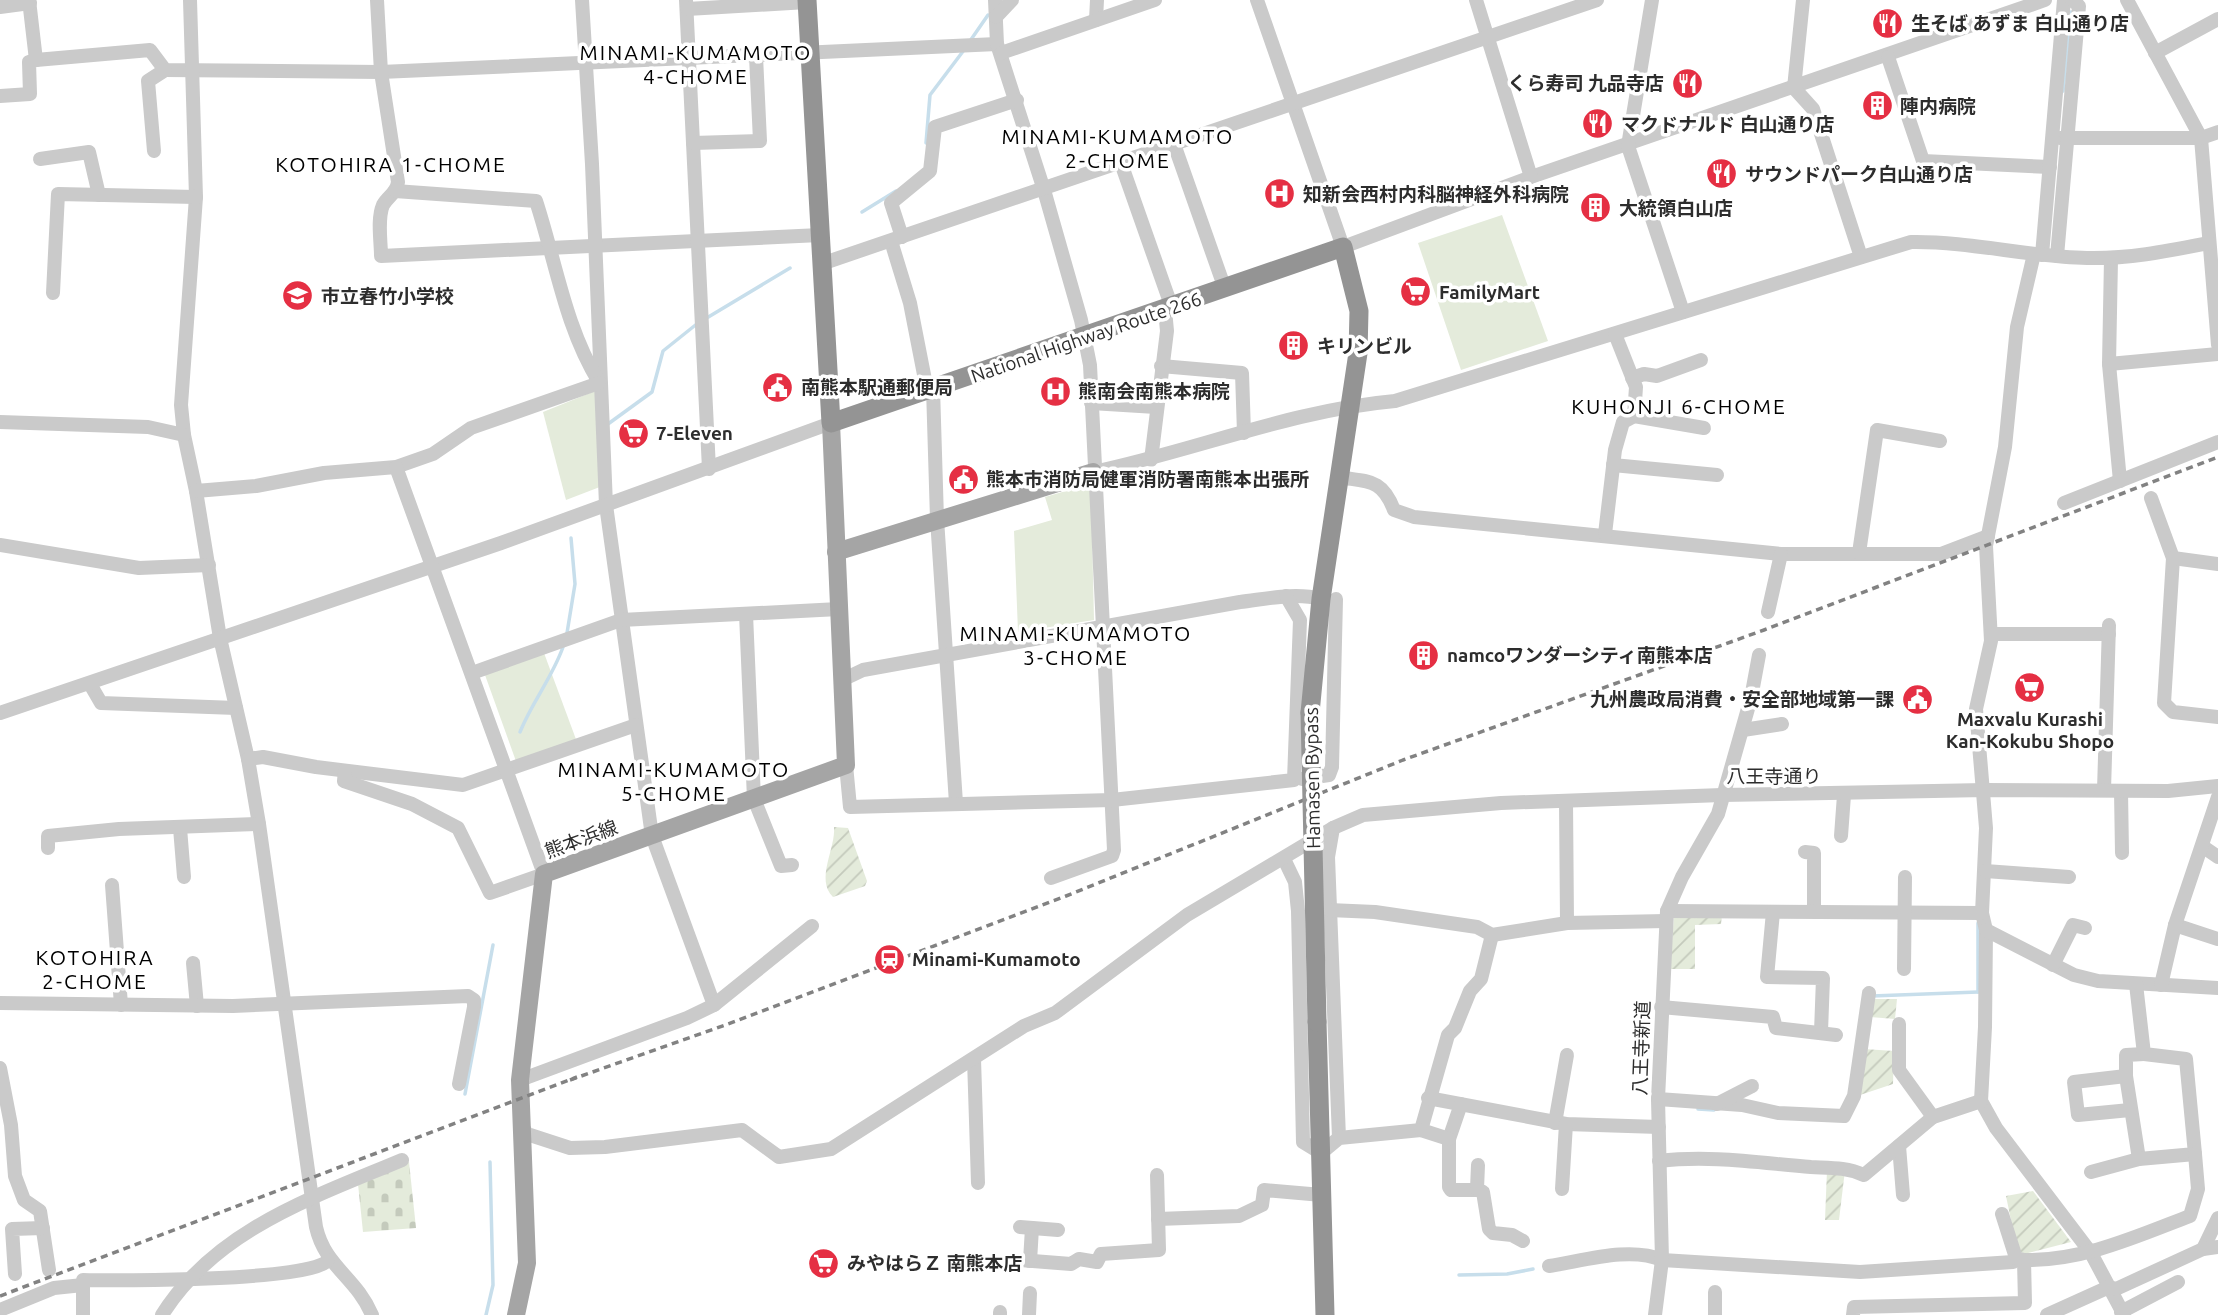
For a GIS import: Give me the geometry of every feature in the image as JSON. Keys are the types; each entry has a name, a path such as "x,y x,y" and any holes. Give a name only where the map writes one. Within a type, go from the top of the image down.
{"highway":[{"path":"807,1 831,423"},
{"name":"National Highway Route 266","path":"831,423 1343,247"},
{"name":"Hamasen Bypass","path":"1325,1315 1310,713 1329,599 1338,477 1358,353 1359,311 1343,247"}],"main road":[{"path":"831,423 846,765"},
{"path":"836,552 1093,472"},
{"name":"熊本浜線","path":"516,1315 527,1264 520,1080 544,874 846,765"}],"street":[{"path":"190,0 195,72 196,197 181,405 184,435 197,491 220,638 248,759 259,824 318,1238 328,1260 358,1288 372,1315"},
{"path":"377,0 380,72 398,182 395,191 384,204 381,215 381,256 552,250 820,235"},
{"path":"582,0 606,505 621,620 652,836 714,1005"},
{"path":"995,0 999,49 1044,190 1085,337 1091,403 1112,800 1112,856 1051,878"},
{"path":"996,18 1012,0"},
{"path":"1096,20 1097,0"},
{"path":"154,151 148,81 165,70 380,72 810,53 999,49 1155,0"},
{"path":"1257,0 1343,247 1531,177 1888,57 2045,0"},
{"path":"1476,0 1531,177"},
{"path":"821,264 1597,0"},
{"path":"1652,0 1629,146 1683,312"},
{"path":"1803,0 1794,88 1813,108 1861,257"},
{"path":"2064,0 2050,167 2038,254 2017,327 2005,447 1988,536 1991,634 1976,709 1985,790 1982,913 1986,930 1981,1101 1996,1128 2091,1253 2122,1313 2178,1282"},
{"path":"2057,256 2078,6 2072,0"},
{"path":"2127,0 2200,138 2218,345"},
{"path":"709,469 687,5 807,1"},
{"path":"0,6 29,2 36,61"},
{"path":"2155,53 2218,19"},
{"path":"0,96 30,94 29,62 150,50 165,70"},
{"path":"693,143 760,141 757,56"},
{"path":"1888,57 1923,161 2050,167"},
{"path":"956,803 930,389 896,239 891,203 930,171 935,127 1017,100"},
{"path":"2052,138 2200,138 2218,132"},
{"path":"1174,144 1225,289"},
{"path":"40,159 89,152 99,195"},
{"path":"1121,163 1169,309 1151,460"},
{"path":"395,191 536,201 552,250 566,310 584,358 599,383"},
{"path":"52,293 58,194 196,197"},
{"path":"1093,472 1151,460 1351,405 1395,401 1911,242 1936,242 2057,256 2111,259 2128,259 2209,243"},
{"path":"2111,259 2109,364 2120,481"},
{"path":"1615,334 1636,387 1634,416"},
{"path":"2109,364 2218,354"},
{"path":"1632,378 1644,374 1657,376 1701,360"},
{"path":"1161,366 1242,373 1244,433"},
{"path":"197,491 256,486 324,473 397,467 433,454 471,428 599,383"},
{"path":"1091,403 1156,407"},
{"path":"1605,534 1613,465 1623,422 1634,416 1704,428"},
{"path":"0,422 148,427 184,435"},
{"path":"0,713 434,566 831,423"},
{"path":"1859,553 1877,430 1940,441"},
{"path":"2064,503 2218,442"},
{"path":"1613,465 1717,475"},
{"path":"345,771 344,781 412,804 458,828 490,893 544,874 397,467"},
{"path":"1338,477 1379,485 1387,491 1394,510 1414,517 1605,534 1781,554 1941,554 1988,536"},
{"path":"2151,498 2173,558 2164,703 2173,712 2218,718"},
{"path":"0,545 129,567 209,565"},
{"path":"1768,612 1781,554"},
{"path":"2173,558 2218,564"},
{"path":"1286,596 1300,620 1293,780"},
{"path":"842,680 863,670 1286,596 1329,599 1332,767 1329,775 1112,800 850,807 846,765"},
{"path":"472,673 621,620 839,609"},
{"path":"746,614 754,799 781,866 792,866"},
{"path":"1991,634 2109,630 2104,790"},
{"name":"八王寺新道","path":"1654,1315 1662,1260 1658,1099 1667,916 1673,894 1718,814 1742,730 1759,655"},
{"path":"90,684 101,703 236,708"},
{"path":"248,759 263,757 345,771 463,785 636,724"},
{"path":"1742,730 1782,724"},
{"name":"八王寺通り","path":"520,1122 527,1134 570,1147 606,1147 742,1130 779,1157 831,1149 1024,1027 1055,1013 1187,915 1333,828 1363,815 1566,801 1722,795 2122,790 2218,786"},
{"path":"2122,790 2122,853"},
{"path":"1841,836 1844,795"},
{"path":"2161,985 2175,925 2218,797"},
{"path":"1566,801 1567,923"},
{"path":"48,848 48,836 119,829 259,824"},
{"path":"180,828 184,877"},
{"path":"1333,828 1328,856 1329,910 1339,1138"},
{"path":"2202,846 2218,857"},
{"path":"1805,852 1814,853 1814,911"},
{"path":"1284,859 1295,882 1298,911 1303,1142 1321,1153 1339,1138 1421,1130 1449,1139"},
{"path":"1985,871 2069,877"},
{"path":"1904,969 1905,877"},
{"path":"112,885 121,1005"},
{"path":"1329,910 1375,912 1477,927 1492,935 1567,923 1667,916 1814,911 1982,913"},
{"path":"1661,1007 1773,1017 1776,1028 1828,1034 1823,978 1767,977 1773,912"},
{"path":"2053,965 2073,925 2085,928"},
{"path":"2175,925 2218,939"},
{"path":"520,1080 687,1018 714,1005 812,926"},
{"path":"1986,930 2053,965 2098,981 2218,988"},
{"path":"1421,1130 1448,1035 1455,1028 1470,991 1481,979 1492,935"},
{"path":"193,963 197,1006"},
{"path":"2136,984 2144,1054"},
{"path":"1658,1099 1742,1105 1778,1113 1844,1116 1854,1096 1868,993"},
{"path":"0,1003 197,1006 468,996 474,1000 474,1007 459,1084"},
{"path":"1899,1024 1899,1070 1933,1117"},
{"path":"1549,1266 1613,1256 1653,1256 1662,1260 1860,1272 2013,1262 2020,1259 2056,1260 2091,1253 2190,1216 2198,1189 2186,1059 2144,1054 2126,1055 2130,1110 2139,1159"},
{"path":"1562,1189 1561,1124 1567,1055"},
{"path":"974,1059 978,1184"},
{"path":"0,1068 11,1125 15,1176 24,1199 40,1211 49,1270"},
{"path":"2126,1076 2074,1082 2078,1115 2130,1110"},
{"path":"1717,1104 1752,1086"},
{"path":"1428,1098 1561,1124 1659,1127"},
{"path":"1660,1161 1686,1158 1756,1160 1848,1168 1864,1175 1933,1117 1981,1101"},
{"path":"1461,1104 1449,1139 1450,1189 1483,1192 1489,1228 1493,1234 1512,1235 1522,1241"},
{"path":"1899,1146 1903,1195"},
{"path":"2091,1172 2139,1159 2194,1154"},
{"path":"167,1311 191,1279 242,1234 311,1198 402,1160"},
{"path":"1478,1165 1478,1190"},
{"path":"1058,1230 1026,1228 1025,1260 1097,1262 1101,1254 1159,1250 1157,1175"},
{"path":"1158,1219 1239,1216 1262,1205 1264,1190 1322,1195"},
{"path":"2002,1214 2020,1259 2025,1303"},
{"path":"2203,1249 2218,1218"},
{"path":"15,1274 12,1229 43,1228"},
{"path":"1853,1315 1853,1307 2025,1303 2047,1314 2109,1287 2116,1289 2203,1249 2218,1247"},
{"path":"83,1315 83,1280 191,1279 294,1272 320,1267 328,1260"},
{"path":"0,1310 54,1288 83,1285"},
{"path":"1715,1292 1715,1315"},
{"path":"1029,1315 1030,1293"}],"green space":[{"path":"1502,215 1548,341 1461,370 1418,243"},
{"path":"595,391 605,485 566,500 543,412"},
{"path":"1083,486 1091,490 1094,620 1018,632 1014,531 1052,520 1045,497"},
{"path":"544,653 577,742 517,764 485,675"},
{"path":"834,827 848,828 867,881 865,886 833,897 828,890 826,872"},
{"path":"1674,915 1722,915 1721,924 1695,925 1695,969 1670,969"},
{"path":"1872,999 1897,999 1895,1019 1870,1017"},
{"path":"1864,1049 1894,1051 1893,1084 1860,1095"},
{"path":"409,1162 416,1228 363,1232 358,1184"},
{"path":"1827,1170 1845,1170 1839,1220 1825,1220"},
{"path":"2033,1191 2071,1242 2024,1254 2017,1249 2006,1196"}],"waterway":[{"path":"2063,91 2071,12"},
{"path":"970,41 988,15"},
{"path":"926,143 930,95 964,50"},
{"path":"862,212 896,191"},
{"path":"705,319 790,268"},
{"path":"608,424 652,392 663,351 698,323"},
{"path":"567,633 575,584 571,538"},
{"path":"520,732 563,647"},
{"path":"1978,923 1978,992"},
{"path":"465,1094 493,945"},
{"path":"1872,996 1978,992"},
{"path":"1698,1109 1714,1110"},
{"path":"486,1315 493,1285 490,1162"},
{"path":"1459,1275 1507,1274 1533,1269"}],"railway":[{"path":"570,1080 728,1024 1066,896 1403,760 1764,630 2218,457"},
{"path":"0,1296 577,1077"}],"place":[{"name":"生そば あずま 白山通り店","path":"1888,23"},
{"name":"くら寿司 九品寺店","path":"1687,83"},
{"name":"陣内病院","path":"1877,106"},
{"name":"マクドナルド 白山通り店","path":"1598,124"},
{"name":"サウンドパーク白山通り店","path":"1722,174"},
{"name":"知新会西村内科脳神経外科病院","path":"1280,194"},
{"name":"大統領白山店","path":"1596,208"},
{"name":"FamilyMart","path":"1416,292"},
{"name":"市立春竹小学校","path":"298,296"},
{"name":"キリンビル","path":"1294,346"},
{"name":"南熊本駅通郵便局","path":"778,387"},
{"name":"熊南会南熊本病院","path":"1055,391"},
{"name":"7-Eleven","path":"633,433"},
{"name":"熊本市消防局健軍消防署南熊本出張所","path":"963,479"},
{"name":"namcoワンダーシティ南熊本店","path":"1424,655"},
{"name":"Maxvalu Kurashi Kan-Kokubu Shopo","path":"2030,688"},
{"name":"九州農政局消費・安全部地域第一課","path":"1917,699"},
{"name":"Minami-Kumamoto","path":"889,959"},
{"name":"みやはらＺ 南熊本店","path":"824,1263"}],"district":[{"name":"MINAMI-KUMAMOTO 4-CHOME","path":"696,64"},
{"name":"MINAMI-KUMAMOTO 2-CHOME","path":"1118,148"},
{"name":"KOTOHIRA 1-CHOME","path":"391,164"},
{"name":"KUHONJI 6-CHOME","path":"1679,406"},
{"name":"MINAMI-KUMAMOTO 3-CHOME","path":"1076,645"},
{"name":"MINAMI-KUMAMOTO 5-CHOME","path":"674,781"},
{"name":"KOTOHIRA 2-CHOME","path":"95,969"}]}
